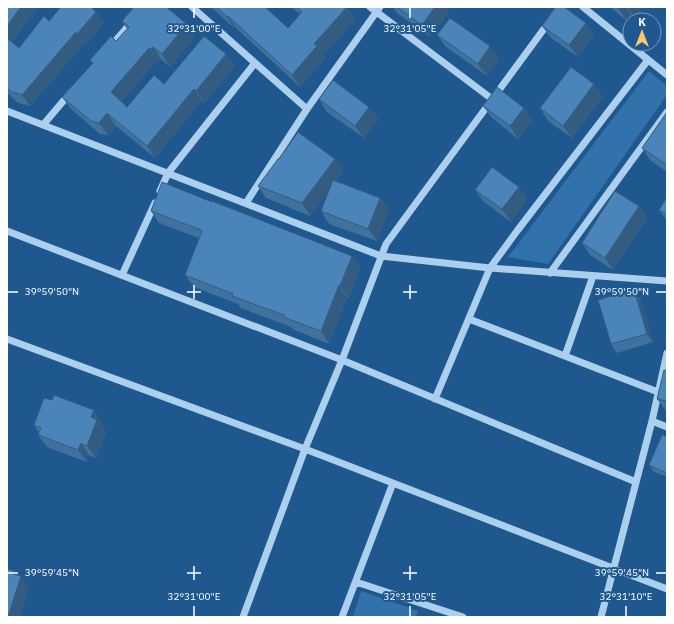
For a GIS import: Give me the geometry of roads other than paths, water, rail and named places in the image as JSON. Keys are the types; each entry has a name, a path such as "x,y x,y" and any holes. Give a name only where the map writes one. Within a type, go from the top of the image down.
{"street":[{"path":"104,54 145,7"},
{"path":"192,7 307,109"},
{"path":"243,617 305,449 342,360 386,244 560,7"},
{"path":"583,7 667,76"},
{"path":"246,203 307,109 375,9 492,99"},
{"path":"435,399 490,268 648,60"},
{"path":"122,275 168,173 255,63"},
{"path":"43,125 73,89"},
{"path":"7,111 381,256 490,268 667,281"},
{"path":"550,272 667,112"},
{"path":"7,231 342,360 636,482"},
{"path":"565,356 594,276"},
{"path":"469,319 658,392"},
{"path":"7,339 305,449 667,590"},
{"path":"601,617 652,421 667,353"},
{"path":"652,421 667,428"},
{"path":"342,617 393,483"},
{"path":"356,582 463,617"}]}
